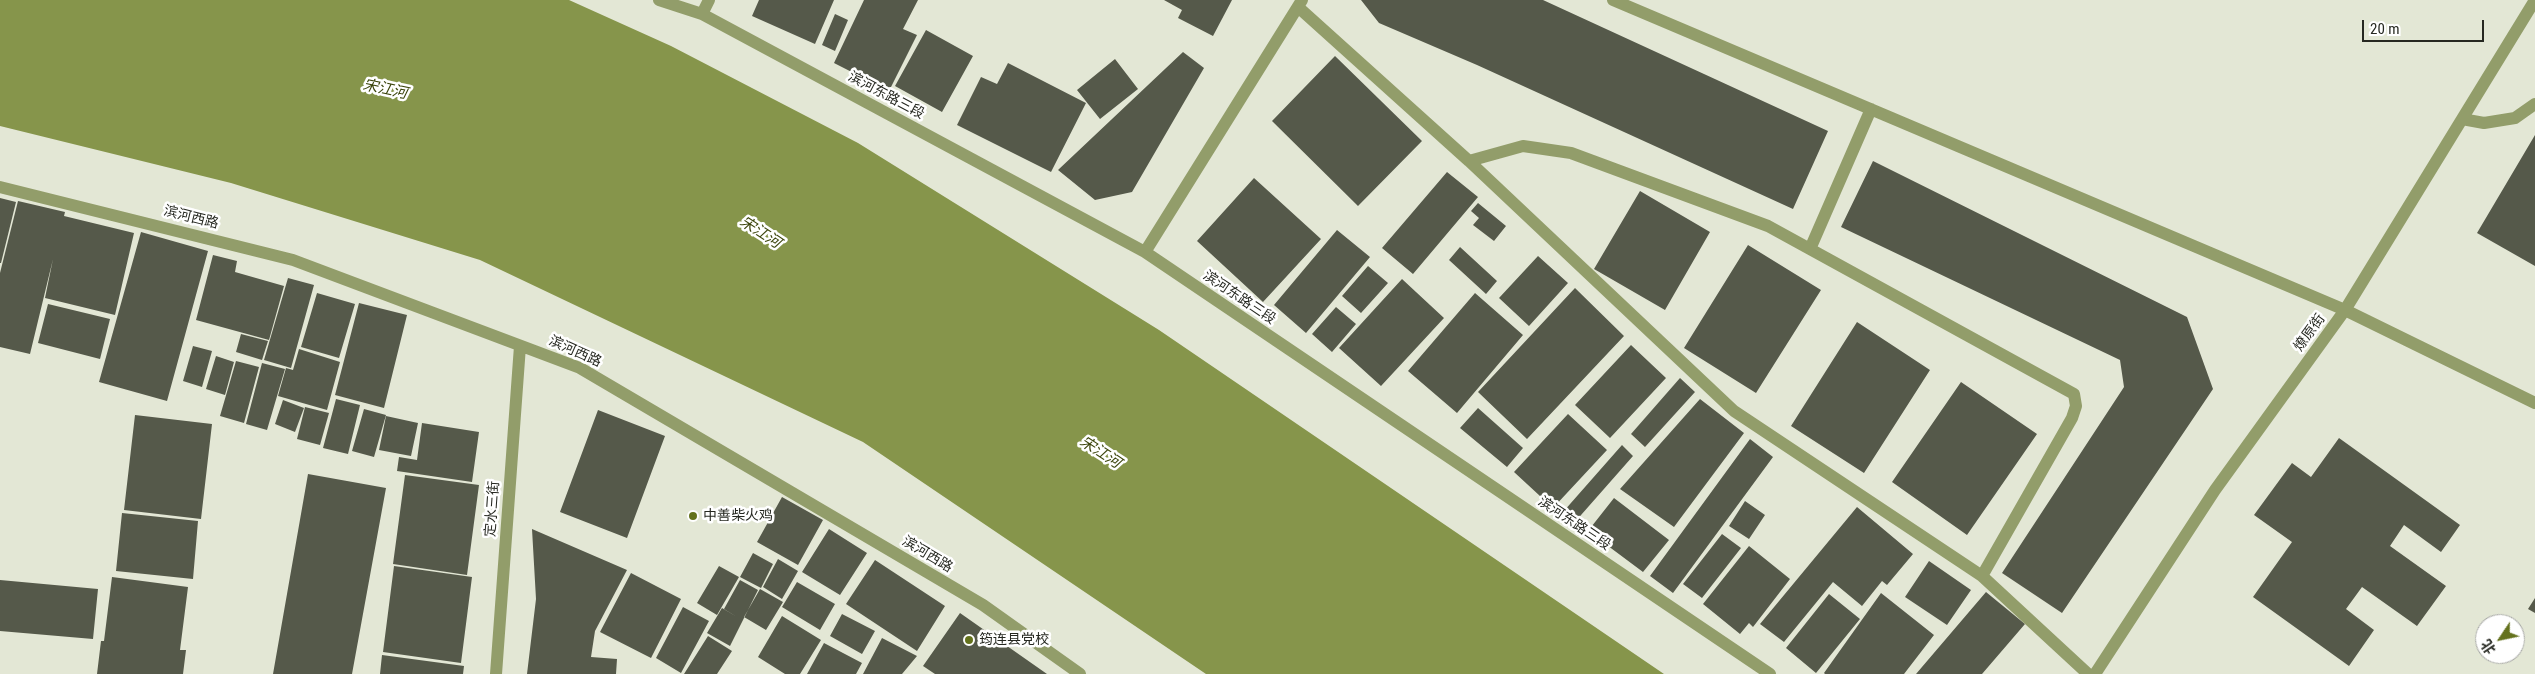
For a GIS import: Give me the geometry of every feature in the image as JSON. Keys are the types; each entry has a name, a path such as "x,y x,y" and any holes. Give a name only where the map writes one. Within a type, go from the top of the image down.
{"street":[{"name":"滨河东路三段","path":"659,0 702,14 1145,252 1770,674"},
{"path":"702,14 709,0"},
{"path":"1613,0 2345,310 2535,403"},
{"name":"燎原街","path":"2095,674 2215,490 2345,310 2535,0"},
{"path":"1145,252 1300,3 1734,411 1982,576 2088,674"},
{"path":"2462,119 2484,123 2515,118 2535,104"},
{"path":"1810,250 1871,109"},
{"path":"1469,160 1523,146 1571,153 1768,226 2074,394 2076,406 2070,423 1982,576"},
{"name":"滨河西路","path":"0,187 293,260 580,368 982,605 1080,674"},
{"name":"定水三街","path":"496,674 520,346"}],"water":[{"name":"宋江河","path":"0,0 569,0 671,46 858,143 1159,330 1664,674 1206,674 863,442 480,260 231,183 0,126"}],"building":[{"path":"759,0 834,0 815,44 752,16"},
{"path":"864,0 918,0 903,29 917,35 889,91 834,63"},
{"path":"1164,0 1232,0 1213,36 1178,18 1182,10"},
{"path":"1361,0 1543,0 1828,131 1793,209 1477,65 1379,23"},
{"path":"835,14 848,20 835,51 822,45"},
{"path":"926,30 973,56 942,112 895,86"},
{"path":"1183,52 1204,68 1132,192 1095,200 1058,170"},
{"path":"1335,56 1422,141 1358,206 1272,121"},
{"path":"1115,59 1138,89 1100,119 1077,90"},
{"path":"1008,63 1086,103 1051,172 957,125 981,77 997,84"},
{"path":"2535,135 2535,266 2477,233"},
{"path":"1873,161 2187,317 2213,389 2062,613 2002,573 2124,387 2120,360 1841,227"},
{"path":"1447,172 1478,197 1413,274 1382,248"},
{"path":"1254,178 1321,239 1263,302 1197,241"},
{"path":"1640,191 1710,232 1665,310 1594,269"},
{"path":"0,198 16,202 1,263 0,263"},
{"path":"18,201 65,212 64,216 134,233 115,315 45,298 53,259 30,354 0,347 0,273"},
{"path":"1478,203 1506,226 1494,241 1473,225 1479,218 1471,211"},
{"path":"1337,230 1370,257 1306,333 1274,305"},
{"path":"141,232 208,251 167,401 99,382"},
{"path":"1748,245 1821,290 1756,393 1684,348"},
{"path":"1460,247 1497,281 1486,294 1449,260"},
{"path":"213,255 237,261 235,272 284,286 269,340 196,320"},
{"path":"1538,256 1568,283 1529,326 1499,298"},
{"path":"1368,266 1388,283 1361,313 1342,296"},
{"path":"288,278 314,285 291,368 264,360"},
{"path":"1402,279 1444,318 1381,386 1339,348"},
{"path":"1575,288 1624,336 1527,439 1478,392"},
{"path":"317,293 355,304 339,358 301,347"},
{"path":"1475,293 1523,335 1457,413 1408,371"},
{"path":"359,303 407,315 384,408 335,395"},
{"path":"48,304 110,319 100,359 38,343"},
{"path":"1336,307 1356,324 1332,352 1312,334"},
{"path":"1857,322 1930,370 1864,473 1791,426"},
{"path":"241,334 268,341 262,360 236,352"},
{"path":"1631,345 1666,378 1610,438 1575,405"},
{"path":"193,346 212,351 202,387 183,381"},
{"path":"299,349 340,362 327,410 278,396 286,368 293,370"},
{"path":"216,356 234,362 225,395 206,389"},
{"path":"236,361 259,367 244,423 220,416"},
{"path":"262,363 285,369 267,430 246,424"},
{"path":"1680,378 1695,392 1645,447 1631,434"},
{"path":"1961,382 2037,434 1967,535 1892,482"},
{"path":"336,399 360,405 348,454 323,448"},
{"path":"1700,399 1744,433 1674,527 1620,489"},
{"path":"283,400 304,408 295,432 275,424"},
{"path":"305,407 329,413 320,445 297,439"},
{"path":"1478,408 1523,448 1507,467 1460,428"},
{"path":"364,409 386,415 374,457 352,451"},
{"path":"598,410 665,436 627,538 560,512"},
{"path":"1568,414 1607,450 1553,508 1514,472"},
{"path":"135,415 212,424 201,519 124,510"},
{"path":"386,416 418,423 411,456 379,450"},
{"path":"422,423 479,432 472,482 397,471 399,457 417,460"},
{"path":"2339,438 2460,525 2441,552 2404,525 2390,546 2446,586 2417,626 2362,587 2346,609 2374,630 2349,666 2253,597 2292,542 2254,515 2292,463 2311,477"},
{"path":"1750,439 1773,457 1673,593 1650,576"},
{"path":"1622,445 1633,456 1574,523 1563,512"},
{"path":"308,474 386,488 352,674 273,674"},
{"path":"405,475 479,485 467,575 393,564"},
{"path":"782,497 823,520 798,565 757,542"},
{"path":"1614,498 1669,540 1643,572 1588,531"},
{"path":"1745,501 1765,515 1749,539 1729,526"},
{"path":"1857,507 1913,554 1887,585 1882,581 1862,606 1833,582 1784,642 1760,624"},
{"path":"122,513 198,521 193,579 116,571"},
{"path":"532,529 627,570 595,631 591,657 617,659 616,674 527,674 536,599"},
{"path":"829,529 867,553 840,595 802,572"},
{"path":"1722,534 1741,548 1702,598 1683,584"},
{"path":"1749,546 1790,579 1753,627 1749,623 1740,634 1703,604"},
{"path":"753,553 773,564 761,588 740,577"},
{"path":"778,559 798,571 782,599 763,587"},
{"path":"875,560 945,606 917,651 846,604"},
{"path":"1929,561 1971,590 1947,625 1905,597"},
{"path":"394,566 472,577 461,663 383,652"},
{"path":"719,566 739,577 717,615 697,603"},
{"path":"631,573 681,599 651,658 600,632"},
{"path":"112,577 188,587 180,650 186,650 183,674 97,674 101,641 104,641"},
{"path":"0,580 98,589 93,639 0,631"},
{"path":"740,580 758,590 730,646 707,633 722,608 737,617 724,609"},
{"path":"797,582 835,604 820,630 782,607"},
{"path":"760,589 783,602 766,630 744,617"},
{"path":"1986,592 2025,624 1982,674 1916,674"},
{"path":"1881,593 1934,635 1904,674 1825,674 1824,673"},
{"path":"1829,594 1860,619 1816,673 1786,648"},
{"path":"2535,598 2535,613 2528,609"},
{"path":"683,607 709,621 681,673 656,658"},
{"name":"筠连县党校","path":"960,613 1047,674 935,674 923,666"},
{"path":"842,614 875,631 862,654 830,636"},
{"path":"782,616 821,640 800,674 785,674 758,657"},
{"path":"708,636 732,651 717,674 684,674"},
{"path":"882,638 917,656 902,674 863,674"},
{"path":"824,643 862,663 856,674 807,674"},
{"path":"382,655 464,666 463,674 380,674"}],"place":[{"name":"中善柴火鸡","path":"693,516"},
{"name":"筠连县党校","path":"969,640"}]}
